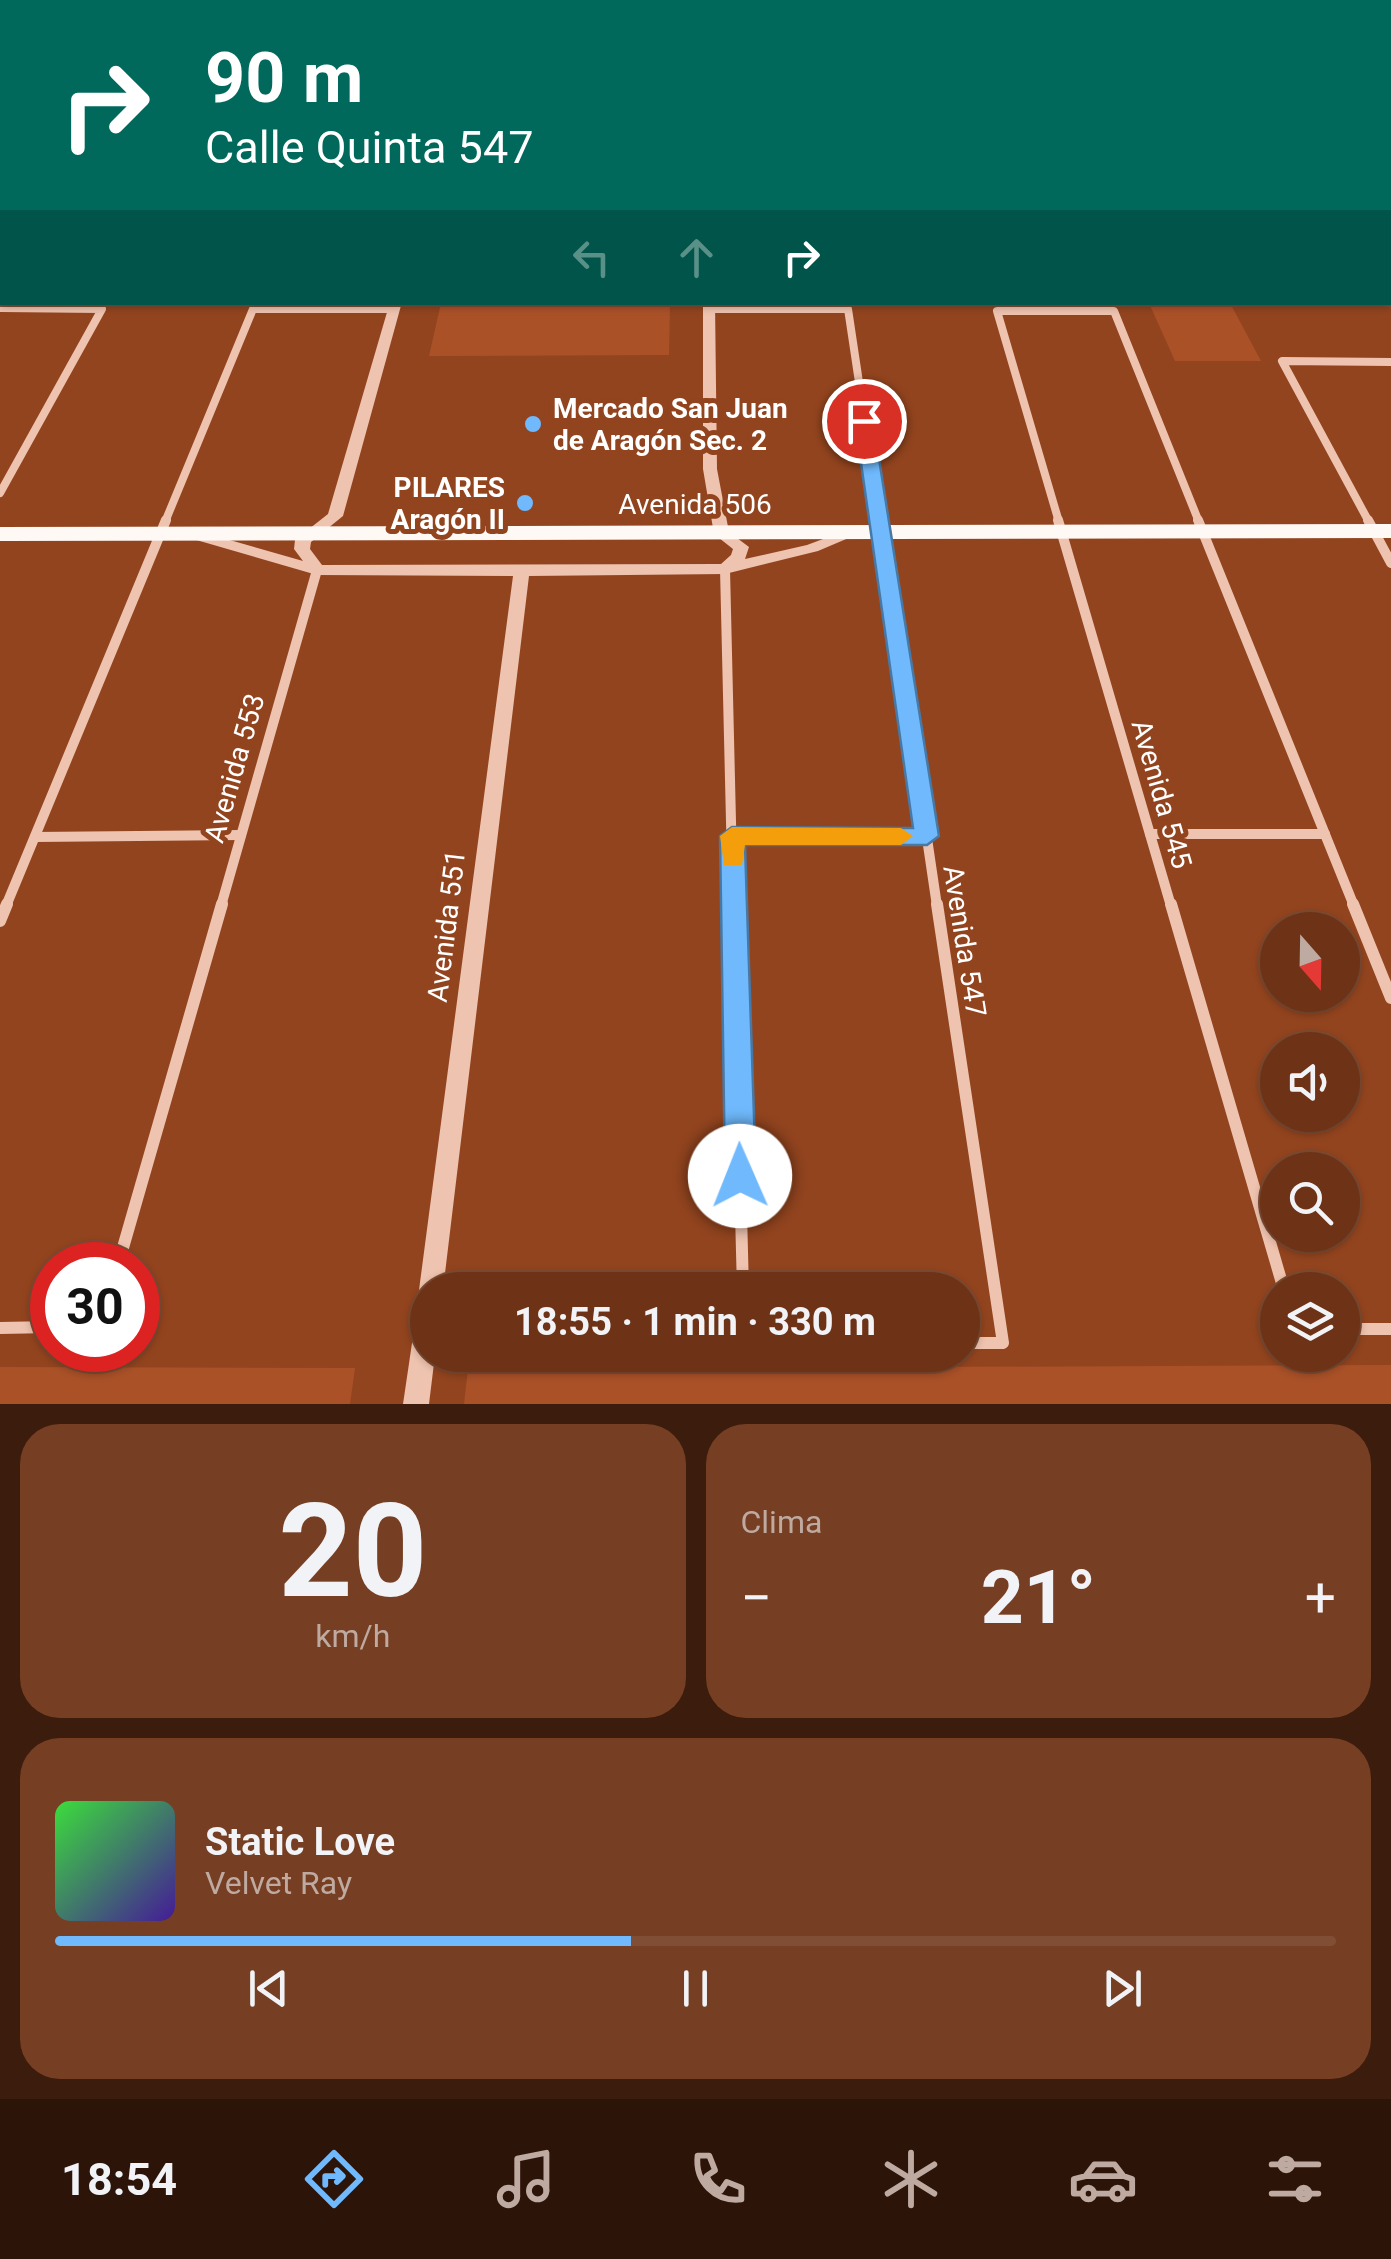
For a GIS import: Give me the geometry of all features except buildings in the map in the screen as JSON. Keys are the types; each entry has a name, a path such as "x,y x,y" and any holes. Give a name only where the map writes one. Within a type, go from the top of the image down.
{"main road":[{"name":"Avenida 506","path":"0,534 1382,531"}],"street":[{"path":"0,922 252,309 395,306 335,516 308,535 302,549 317,570"},
{"path":"708,306 710,469 722,534 741,546 739,556 725,569 743,1272"},
{"name":"Avenida 547","path":"708,306 848,309 1003,1343 980,1343"},
{"path":"0,308 102,308 0,492"},
{"name":"Avenida 545","path":"1203,532 1114,311 997,311 1279,1272"},
{"path":"1391,362 1282,361 1382,531 1391,564"},
{"path":"1203,532 1391,998"},
{"path":"190,534 317,570 522,570 725,569 812,548 850,534"},
{"name":"Avenida 553","path":"125,1242 317,570"},
{"name":"Avenida 551","path":"433,1272 522,570"},
{"path":"1150,834 1325,834"},
{"path":"35,836 241,835"},
{"path":"732,836 927,836"},
{"path":"0,1328 30,1327"},
{"path":"1360,1330 1391,1329"},
{"path":"416,1404 420,1372"}],"shaded area":[{"path":"441,305 670,305 669,355 429,356"},
{"path":"1150,305 1231,305 1261,361 1175,361"},
{"path":"1360,1365 1391,1365 1391,1404 464,1404 468,1372 980,1372 980,1367 1260,1366 1260,1372 1360,1372"},
{"path":"0,1367 30,1367 30,1372 355,1368 350,1404 0,1404"}],"slow traffic":[{"path":"733,859 732,836 901,836"}],"place":[{"name":"Mercado San Juan de Aragón Sec. 2","path":"533,424"},
{"name":"PILARES Aragón II","path":"525,503"}],"route":[{"path":"740,1176 732,836 927,836 864,421"}]}
